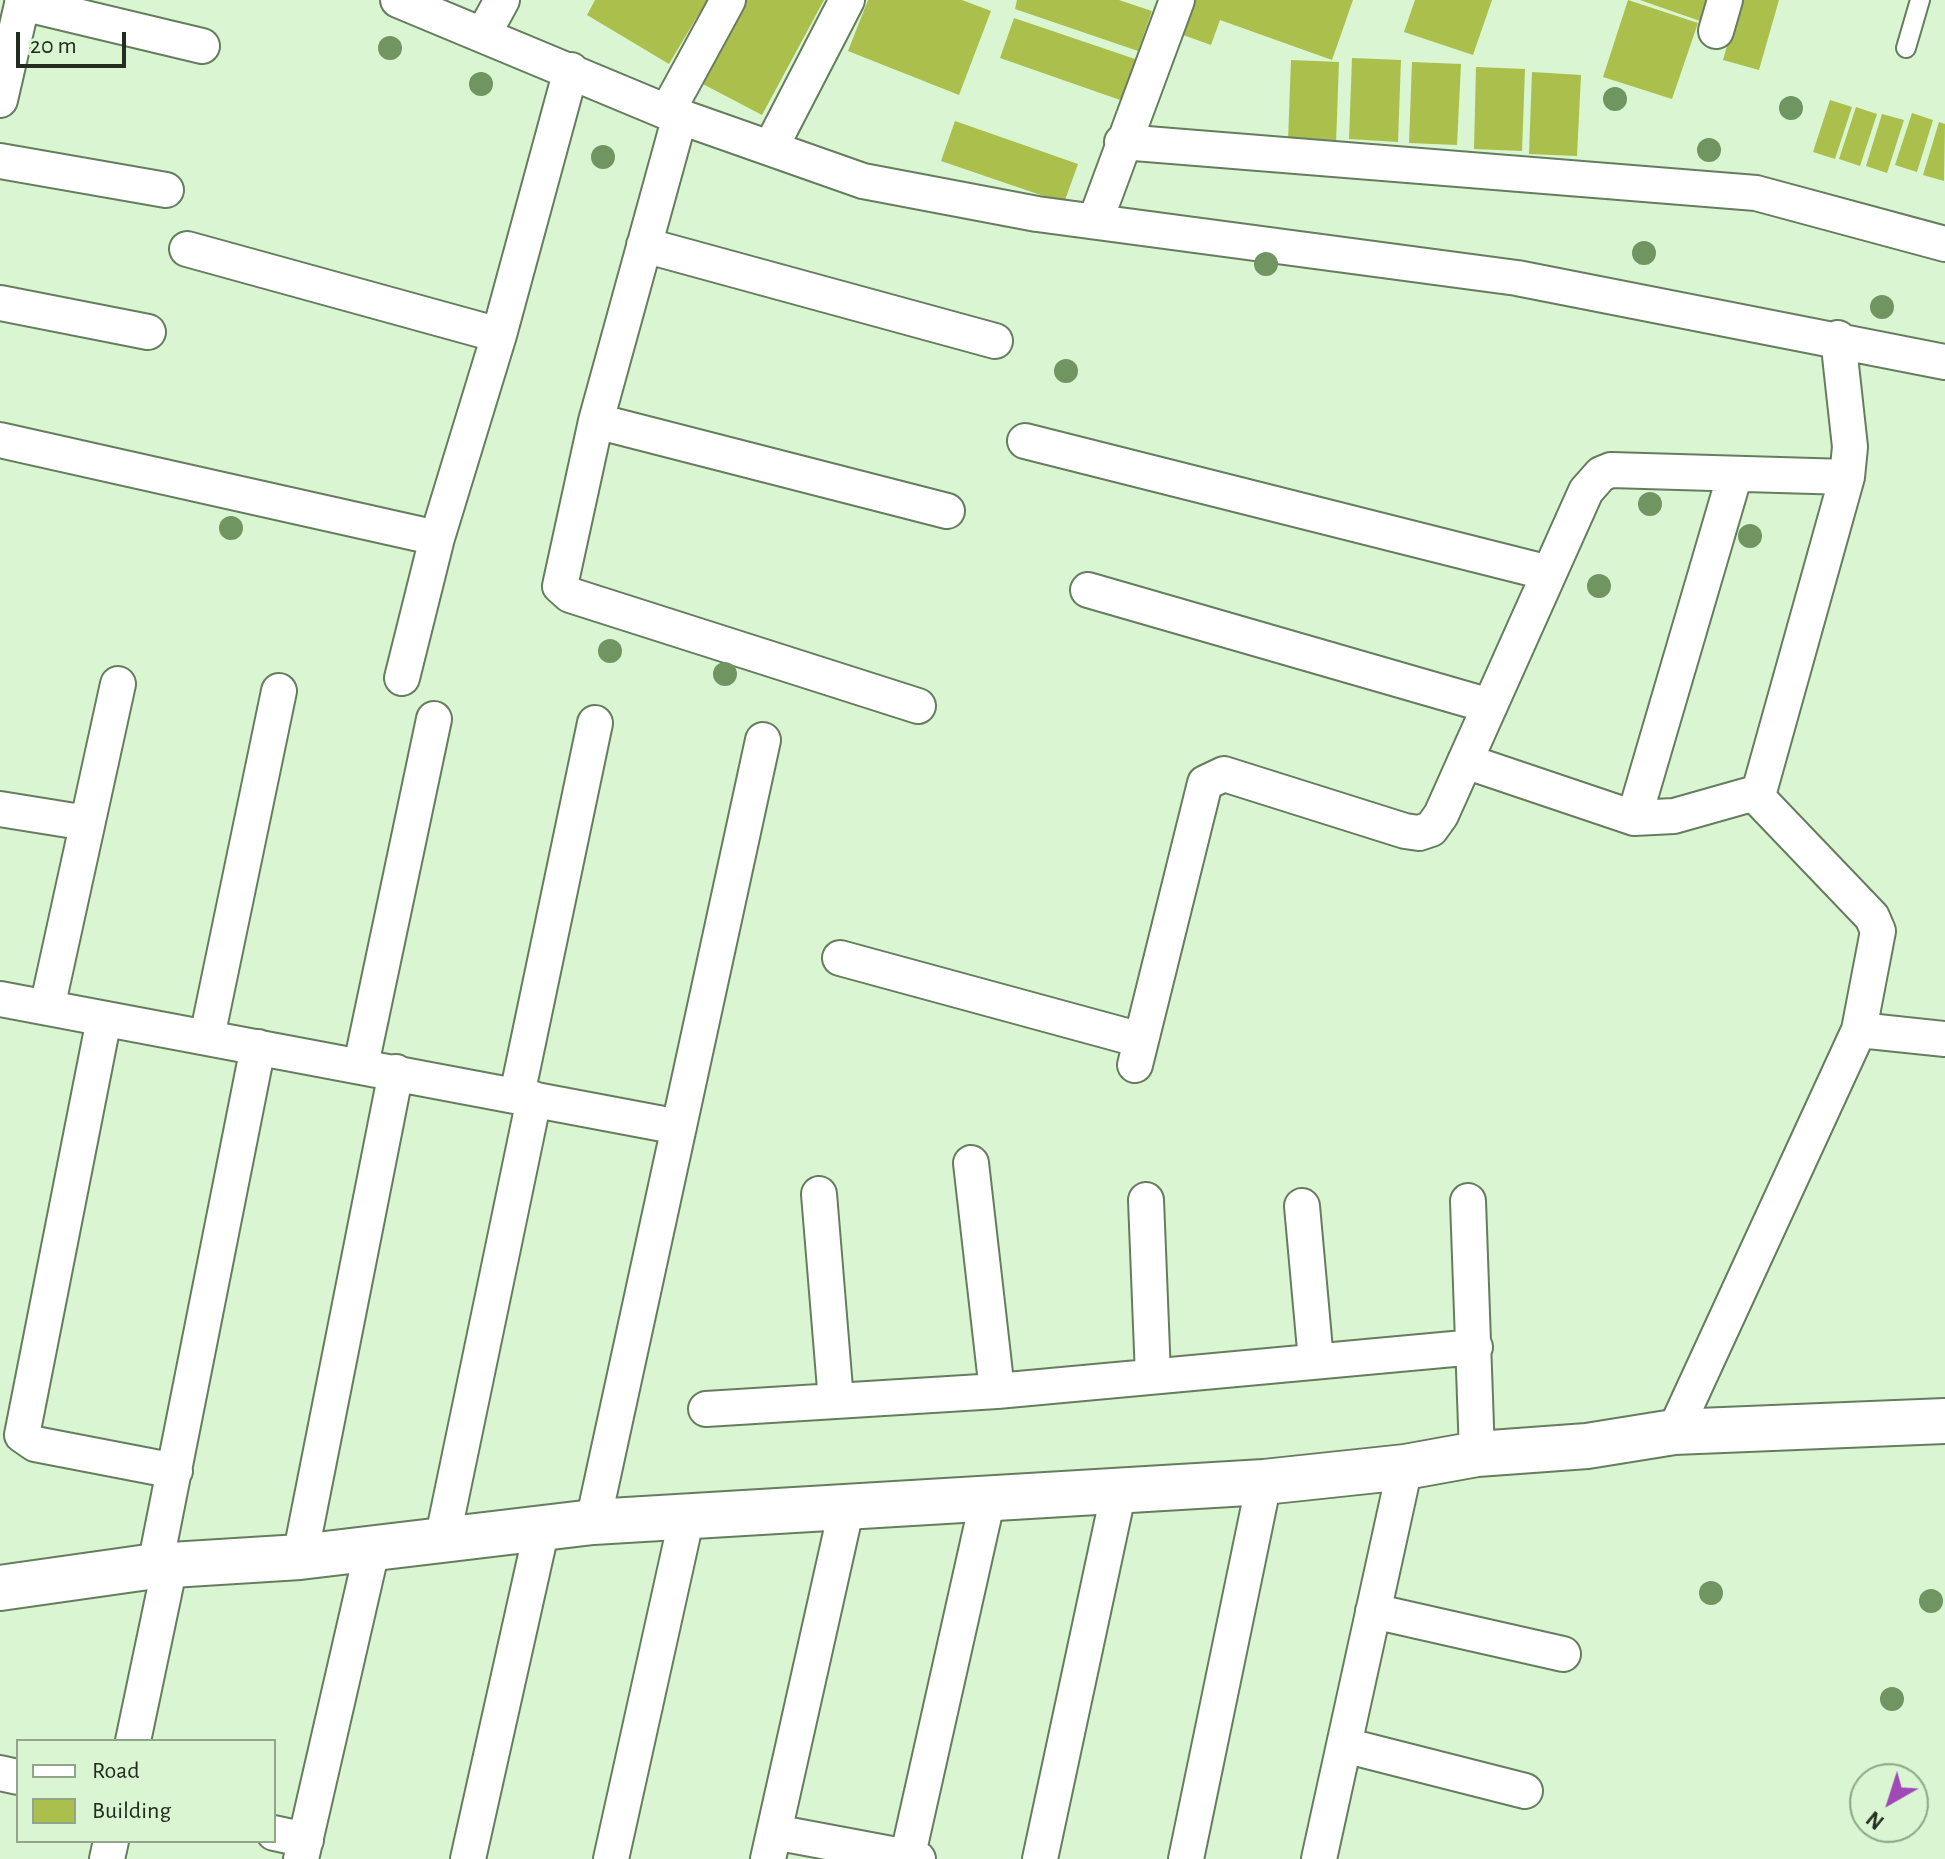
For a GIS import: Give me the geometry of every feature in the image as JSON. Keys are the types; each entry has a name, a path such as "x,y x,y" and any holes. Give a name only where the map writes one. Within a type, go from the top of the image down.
{"street":[{"path":"398,0 674,114 863,181 1037,214 1096,219 1517,278 1838,338 1945,362"},
{"path":"484,33 502,0"},
{"path":"728,0 674,114 644,245 596,421 560,586 570,595 918,706"},
{"path":"771,147 847,0"},
{"path":"1096,219 1177,0"},
{"path":"0,100 22,2 202,46"},
{"path":"402,678 437,538 499,335 571,70"},
{"path":"1122,142 1756,193 1945,244"},
{"path":"0,161 166,190"},
{"path":"644,245 995,341"},
{"path":"187,249 499,335"},
{"path":"0,303 148,332"},
{"path":"1674,1432 1859,1030 1877,925 1761,801 1759,792 1847,477 1850,447 1838,338"},
{"path":"596,421 947,511"},
{"path":"0,440 437,538"},
{"path":"1025,441 1549,573"},
{"path":"840,958 1138,1052 1205,783 1224,774 1419,833 1431,829 1441,815 1586,491 1601,474 1611,470 1847,477"},
{"path":"1634,818 1735,474"},
{"path":"1088,590 1490,706"},
{"path":"47,1008 118,684"},
{"path":"207,1037 279,691"},
{"path":"361,1065 434,719"},
{"path":"442,1541 595,723"},
{"path":"593,1522 763,740"},
{"path":"1465,761 1634,818 1674,816 1759,792"},
{"path":"0,809 87,823"},
{"path":"0,999 679,1127"},
{"path":"104,1019 22,1435 35,1444 175,1471"},
{"path":"1859,1030 1945,1039"},
{"path":"133,1739 175,1471 258,1047"},
{"path":"300,1557 396,1072"},
{"path":"971,1163 997,1391"},
{"path":"819,1194 836,1401"},
{"path":"1146,1200 1153,1376"},
{"path":"1468,1201 1477,1454"},
{"path":"1302,1206 1316,1361"},
{"path":"706,1409 997,1391 1475,1347"},
{"path":"0,1588 162,1566 372,1550 593,1522 1264,1482 1405,1467 1477,1454 1587,1446 1674,1432 1945,1421"},
{"path":"1319,1859 1405,1467"},
{"path":"1186,1859 1264,1482"},
{"path":"1040,1859 1119,1490"},
{"path":"847,1506 771,1845 911,1858 988,1498"},
{"path":"611,1859 687,1516"},
{"path":"468,1859 542,1528"},
{"path":"294,1844 372,1550"},
{"path":"1373,1611 1563,1654"},
{"path":"1344,1745 1525,1791"}],"lane":[{"path":"1906,48 1920,0"}],"building":[{"path":"595,0 707,0 669,64 587,15"},
{"path":"743,0 824,0 762,115 699,82"},
{"path":"868,0 962,0 991,11 959,95 848,51"},
{"path":"1017,0 1119,0 1152,11 1138,51 1015,9"},
{"path":"1196,0 1353,0 1332,60 1220,20 1211,45 1183,35"},
{"path":"1415,0 1492,0 1473,55 1404,32"},
{"path":"1628,0 1698,23 1672,99 1603,77"},
{"path":"1640,0 1707,0 1700,21"},
{"path":"1740,0 1779,0 1759,70 1723,60"},
{"path":"1014,18 1138,60 1123,101 1000,58"},
{"path":"1352,58 1401,60 1398,142 1349,139"},
{"path":"1291,60 1339,62 1336,144 1288,141"},
{"path":"1412,62 1461,64 1457,145 1409,143"},
{"path":"1476,67 1525,69 1522,151 1474,149"},
{"path":"1532,72 1581,75 1577,156 1529,154"},
{"path":"1830,100 1852,107 1835,159 1813,152"},
{"path":"1856,107 1877,114 1860,166 1839,159"},
{"path":"1912,113 1933,120 1917,172 1895,165"},
{"path":"1882,114 1904,120 1887,173 1866,166"},
{"path":"955,121 1078,164 1064,203 941,161"},
{"path":"1939,122 1945,124 1944,181 1923,175"}]}
